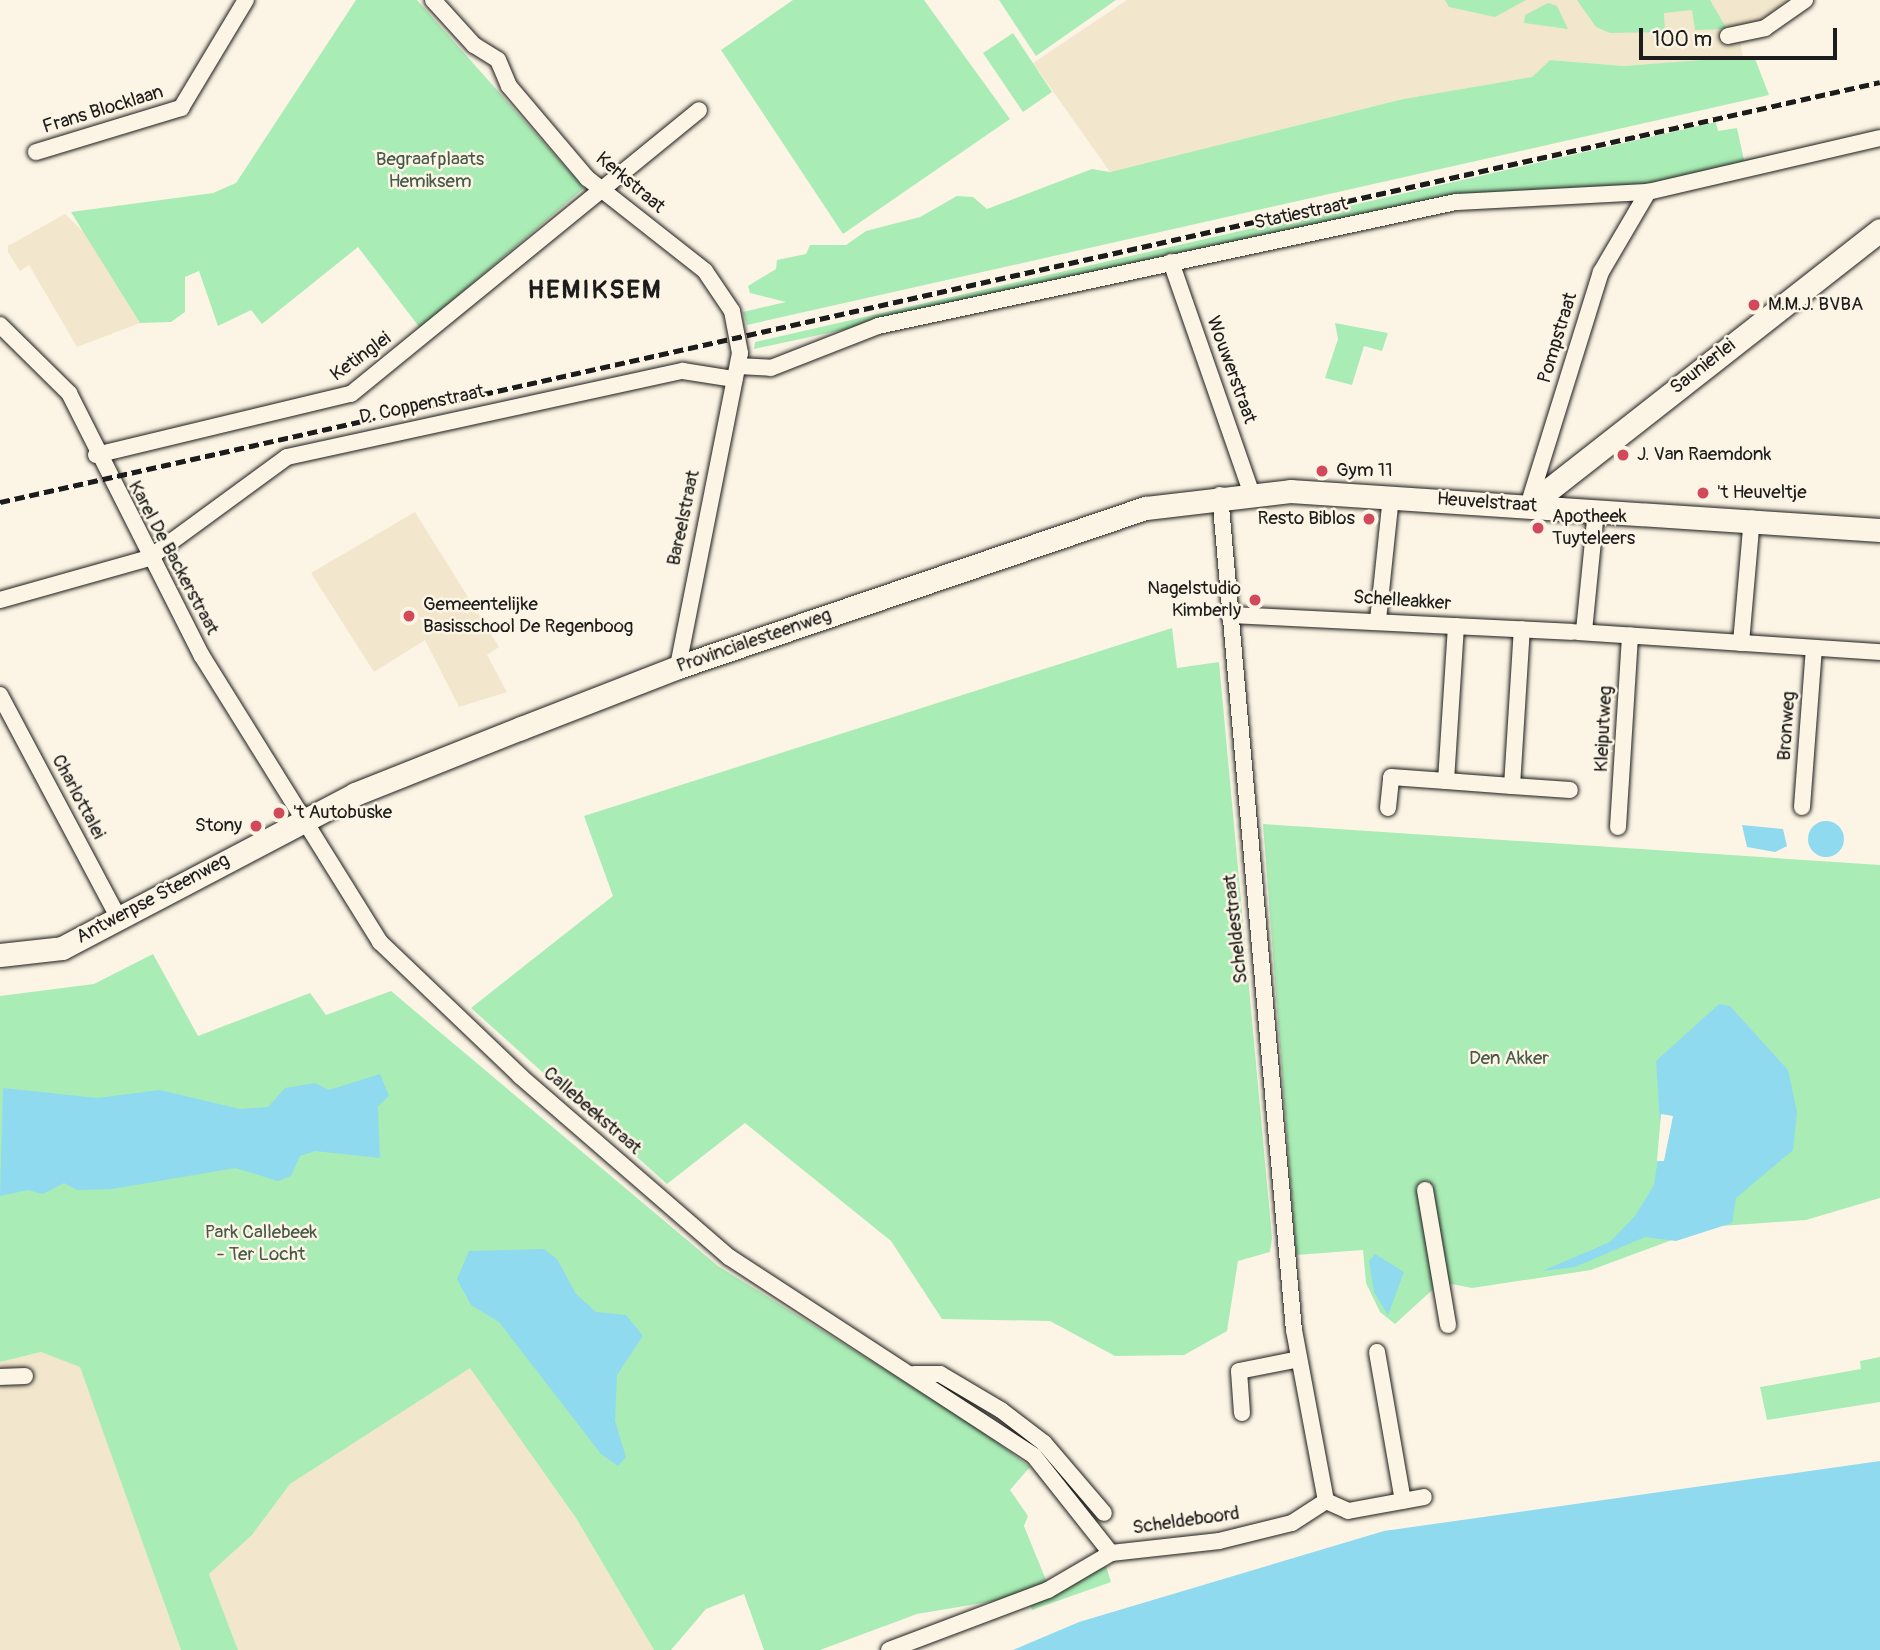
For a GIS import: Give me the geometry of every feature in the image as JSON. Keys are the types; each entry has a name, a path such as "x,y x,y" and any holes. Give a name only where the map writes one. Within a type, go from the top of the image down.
{"main road":[{"name":"Saunierlei","path":"1528,506 1880,230"},
{"name":"Heuvelstraat","path":"1220,495 1251,492 1391,496 1596,511 1752,518 1880,530"},
{"name":"Provincialesteenweg","path":"299,821 678,667 1128,513 1220,495"},
{"name":"Antwerpse Steenweg","path":"0,955 62,948 299,821"}],"street":[{"name":"Frans Blocklaan","path":"36,152 181,107 246,0"},
{"name":"Kerkstraat","path":"433,0 474,45 498,60 509,86 598,188 717,283 738,330 736,372"},
{"path":"1728,36 1765,28 1805,0"},
{"name":"Ketinglei","path":"96,455 351,394 598,188 699,110"},
{"name":"Statiestraat","path":"736,372 771,368 878,326 1456,202 1648,192 1880,138"},
{"name":"Pompstraat","path":"1528,506 1601,272 1648,192"},
{"name":"Wouwerstraat","path":"1171,262 1251,492"},
{"name":"Karel De Backerstraat","path":"0,325 61,381 149,558 299,821"},
{"name":"D. Coppenstraat","path":"149,558 288,457 683,371 736,372"},
{"name":"Bareelstraat","path":"678,667 736,372"},
{"name":"Scheldestraat","path":"1220,495 1299,1359 1326,1501"},
{"path":"1378,620 1391,496"},
{"path":"1578,631 1596,511"},
{"path":"1741,643 1752,518"},
{"path":"0,600 149,558"},
{"name":"Schelleakker","path":"1229,615 1578,631 1880,652"},
{"path":"1446,781 1457,626"},
{"path":"1512,786 1522,629"},
{"name":"Kleiputweg","path":"1618,827 1630,635"},
{"name":"Bronweg","path":"1802,807 1814,649"},
{"name":"Charlottalei","path":"0,695 119,919"},
{"path":"1388,808 1391,777 1570,790"},
{"name":"Callebeekstraat","path":"299,821 380,942 520,1076 729,1257 1034,1456 1111,1553"},
{"path":"1425,1190 1448,1325"},
{"path":"1377,1352 1403,1501"},
{"path":"1242,1413 1239,1371 1299,1359"},
{"name":"Callebeekstraat","path":"912,1374 940,1374 1001,1410 1044,1443 1104,1513"},
{"path":"0,1377 25,1376"},
{"path":"1326,1501 1348,1511 1424,1497"},
{"name":"Scheldeboord","path":"1111,1553 1219,1541 1292,1523 1326,1501"},
{"path":"889,1650 1048,1590 1111,1553"}],"shaded area":[{"path":"1127,0 1789,0 1758,22 1738,27 1743,58 1624,66 1550,60 1532,77 1403,99 1110,172 1033,63"},
{"path":"65,214 88,236 140,323 77,347 29,265 20,271 8,252 8,246"},
{"name":"Gemeentelijke Basisschool De Regenboog","path":"415,512 499,647 487,655 507,692 459,707 425,640 374,672 311,573"},
{"path":"41,1352 80,1366 181,1650 0,1650 0,1362"},
{"path":"470,1367 576,1518 654,1650 238,1650 209,1574 252,1535 290,1484"}],"green space":[{"name":"Begraafplaats Hemiksem","path":"356,0 417,0 584,188 420,328 358,247 262,324 251,310 218,326 199,271 185,277 185,312 171,322 140,323 71,212 213,193 236,183"},
{"path":"793,0 924,0 1010,119 843,234 721,50"},
{"path":"999,0 1116,0 1036,56"},
{"path":"1445,0 1526,0 1495,17 1449,7"},
{"path":"1577,0 1710,0 1727,29 1695,30 1692,10 1664,13 1665,32 1610,33 1596,27"},
{"path":"1548,3 1557,6 1568,29 1524,23 1525,15"},
{"path":"1013,33 1052,92 1023,112 983,53"},
{"path":"1754,56 1769,95 747,325 743,312 786,302 750,293 748,286 776,269 777,260 806,254 810,245 846,245 866,231 920,217 957,196 973,197 987,209 1092,169 1110,172 1403,99 1532,77 1550,60 1624,66"},
{"path":"1716,122 1718,131 1737,128 1744,160 1880,133 1650,186 1460,198 754,349 755,342"},
{"path":"1335,323 1388,333 1382,351 1364,346 1352,385 1325,378 1338,339"},
{"path":"1172,628 1177,668 1219,662 1272,1238 1270,1252 1238,1261 1227,1331 1184,1355 1115,1356 1050,1321 942,1319 891,1241 745,1123 667,1184 471,1008 613,896 584,816"},
{"name":"Den Akker","path":"1263,824 1880,865 1880,1198 1806,1220 1707,1227 1591,1270 1472,1288 1441,1282 1395,1324 1380,1312 1366,1283 1363,1250 1296,1255"},
{"name":"Park Callebeek - Ter Locht","path":"153,954 198,1036 310,993 326,1015 391,991 718,1266 974,1425 1030,1467 1010,1490 1028,1516 1024,1526 1048,1585 1012,1598 917,1614 820,1650 764,1650 744,1594 706,1609 671,1650 654,1650 576,1518 470,1368 290,1484 252,1535 209,1574 238,1650 181,1650 80,1367 41,1352 0,1362 0,996 94,984"},
{"path":"1880,1357 1880,1402 1767,1420 1760,1387 1861,1369 1860,1361"},
{"path":"1106,1566 1111,1582 1032,1610 1030,1605"}],"water":[{"path":"1826,821 1839,826 1844,839 1839,852 1826,857 1813,852 1808,839 1813,826"},
{"path":"1742,825 1783,829 1787,846 1775,852 1747,847"},
{"path":"1719,1004 1730,1006 1788,1070 1797,1112 1793,1150 1736,1198 1732,1223 1676,1241 1645,1237 1575,1267 1542,1271 1610,1242 1635,1216 1654,1185 1661,1138 1656,1061"},
{"path":"380,1074 389,1096 378,1106 380,1158 315,1151 300,1156 291,1176 278,1181 235,1168 112,1189 77,1190 64,1183 43,1194 28,1190 0,1196 3,1088 97,1098 160,1090 240,1109 268,1107 285,1088 315,1083 329,1090"},
{"path":"544,1249 557,1259 576,1294 596,1312 626,1315 643,1336 617,1375 615,1421 626,1457 618,1466 601,1454 499,1322 471,1305 457,1279 469,1251"},
{"path":"1375,1254 1404,1272 1388,1315 1374,1292 1369,1261"},
{"path":"1880,1461 1880,1650 1013,1650 1079,1622 1384,1531"}],"pier":[{"path":"1661,1114 1673,1116 1664,1161 1657,1161"}],"railway":[{"path":"0,502 1880,82"}],"place":[{"name":"M.M.J. BVBA","path":"1754,305"},
{"name":"J. Van Raemdonk","path":"1623,455"},
{"name":"Gym 11","path":"1322,471"},
{"name":"'t Heuveltje","path":"1703,493"},
{"name":"Resto Biblos","path":"1369,519"},
{"name":"Apotheek Tuyteleers","path":"1538,528"},
{"name":"Nagelstudio Kimberly","path":"1255,600"},
{"name":"Gemeentelijke Basisschool De Regenboog","path":"409,616"},
{"name":"'t Autobuske","path":"279,813"},
{"name":"Stony","path":"256,826"}],"district":[{"name":"HEMIKSEM","path":"595,291"}]}
